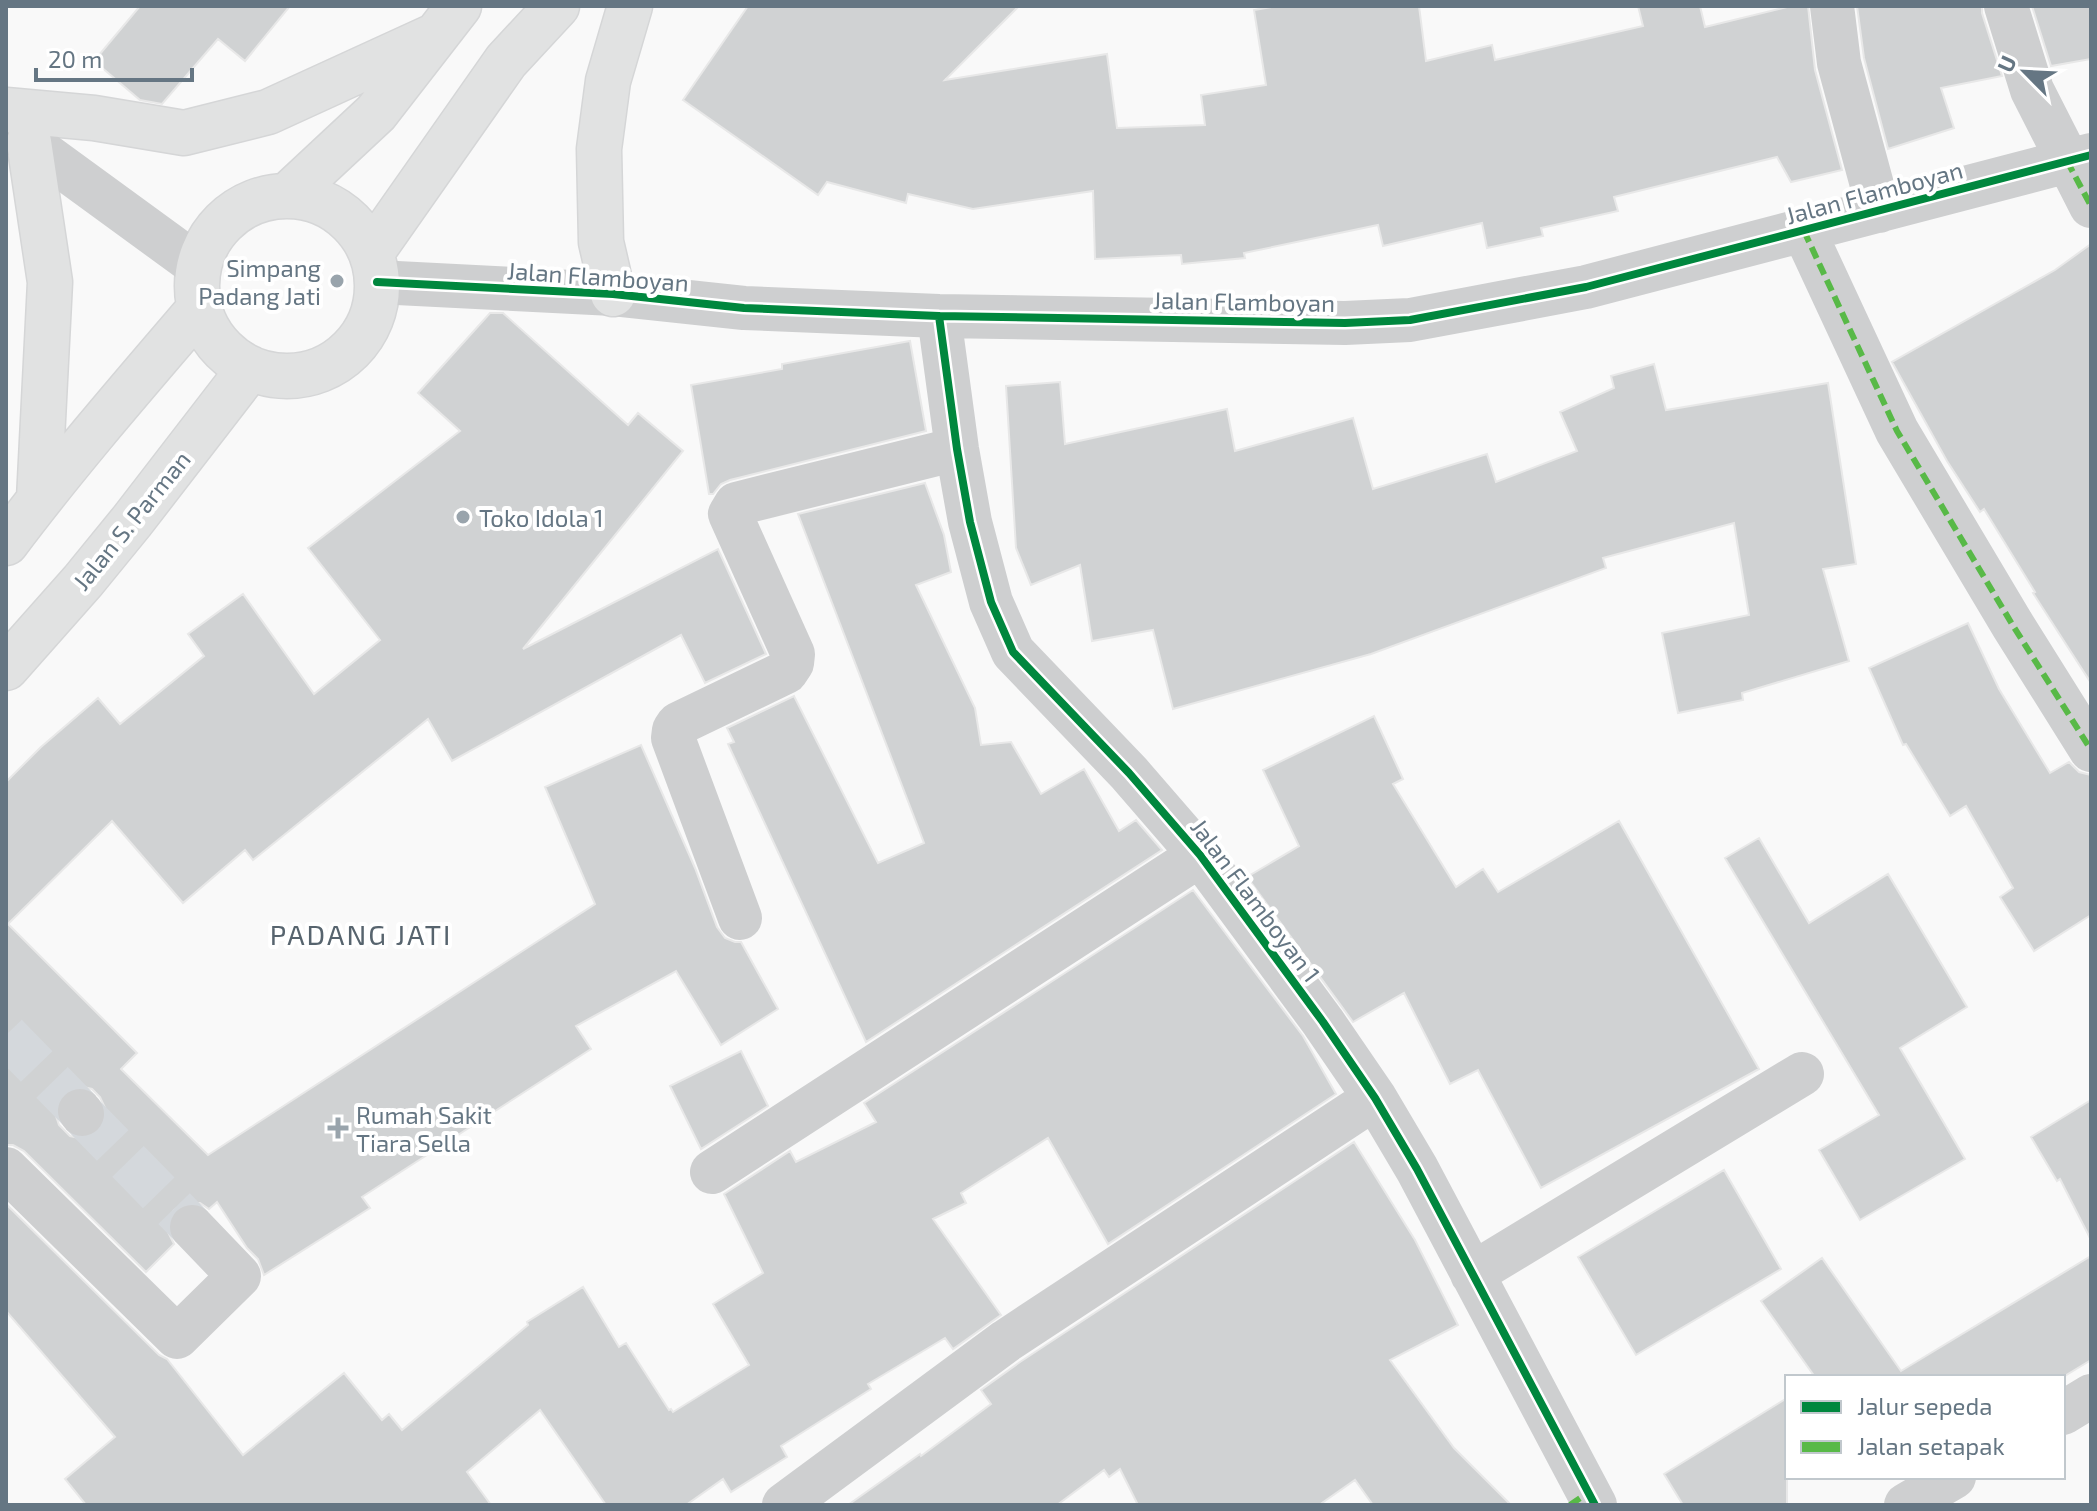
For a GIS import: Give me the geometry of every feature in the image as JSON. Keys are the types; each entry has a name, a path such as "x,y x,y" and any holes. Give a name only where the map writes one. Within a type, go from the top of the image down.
{"main road":[{"path":"374,267 506,61 557,6"},
{"path":"613,294 601,242 599,149 608,81 630,6"},
{"path":"287,196 376,113 446,21"},
{"path":"39,499 50,282 14,126 94,118 184,133 268,112 446,21"},
{"path":"287,196 313,198 338,210 358,228 374,267 373,312 361,338 340,359 314,373 285,377 250,368 231,357 211,336 199,309 196,288 198,266 207,243 221,224 239,208 262,198 287,196"},
{"path":"6,543 114,407 199,309"},
{"name":"Jalan S. Parman","path":"6,668 122,533 250,368"}],"street":[{"path":"1832,6 1839,63 1879,211"},
{"path":"2006,6 2032,90 2079,158 2091,206"},
{"path":"14,126 198,266"},
{"name":"Jalan Flamboyan","path":"374,267 744,308 939,316 1345,323 1410,320 1586,287 2079,158"},
{"path":"1804,231 1897,431 2091,750"},
{"name":"Jalan Flamboyan 1","path":"939,316 970,522 991,602 1013,652 1129,773 1200,855 1375,1098 1423,1180 1472,1274 1584,1501"},
{"path":"740,918 673,738 678,724 786,672 792,663 793,654 730,514 732,508 736,504 957,449"},
{"path":"712,1172 1200,855"},
{"path":"1472,1274 1802,1074"},
{"path":"784,1505 1006,1341 1375,1098"},
{"path":"6,1169 177,1337 239,1276 192,1227"},
{"path":"2065,1412 2091,1396"},
{"path":"1906,1505 1951,1479"}],"building":[{"path":"140,6 290,6 245,61 218,39 162,104 140,100 94,61"},
{"path":"748,6 1019,6 945,80 1107,54 1117,128 1205,125 1201,95 1266,85 1254,10 1278,6 1419,6 1426,61 1492,45 1495,60 1643,26 1638,6 1700,6 1705,27 1791,6 1808,6 1815,70 1842,170 1791,182 1777,157 1614,197 1618,211 1541,228 1543,236 1487,248 1482,223 1383,246 1378,225 1244,253 1245,258 1182,264 1181,255 1095,259 1093,191 973,209 908,194 906,203 827,182 818,195 683,100"},
{"path":"1857,6 1982,6 2002,76 1941,88 1954,128 1888,149 1864,58"},
{"path":"2032,6 2091,6 2091,59 2051,66"},
{"path":"2091,244 2091,683 1984,509 1980,512 1947,461 1892,362 2055,270"},
{"path":"490,313 503,313 628,425 638,413 683,451 523,649 718,549 766,654 705,683 681,635 452,761 428,719 253,860 245,850 183,903 112,821 8,924 137,1053 121,1069 208,1155 595,904 545,787 641,745 695,868 717,927 725,938 741,942 778,1009 721,1045 676,971 576,1026 591,1049 362,1197 370,1208 264,1275 258,1259 247,1248 217,1202 209,1209 200,1203 187,1203 174,1210 168,1219 168,1232 174,1244 146,1272 24,1151 6,1145 6,782 98,698 120,724 204,656 188,634 243,594 314,694 380,640 308,548 460,431 418,393","holes":["79,1086 92,1089 107,1112 104,1126 84,1139 70,1136 59,1125 55,1113 58,1099 67,1090"]},
{"path":"910,341 926,431 730,480 709,494 691,385 782,369 782,364"},
{"path":"1654,364 1666,410 1828,383 1856,564 1823,569 1849,661 1742,693 1743,700 1678,713 1662,633 1749,615 1734,523 1603,558 1606,568 1371,654 1173,709 1153,630 1092,641 1080,565 1031,585 1016,548 1006,386 1060,382 1065,444 1227,409 1235,451 1353,418 1373,489 1487,454 1496,482 1577,451 1560,412 1614,388 1611,376"},
{"path":"925,483 944,535 951,572 916,585 975,708 981,745 1011,742 1041,794 1084,769 1119,831 1136,820 1162,850 866,1042 728,744 734,742 727,728 794,696 878,863 924,843 798,514"},
{"path":"1968,623 1999,689 2050,773 2069,762 2079,772 2091,775 2091,915 2034,951 2000,897 2013,888 1966,806 1950,816 1906,744 1903,745 1869,668"},
{"path":"1374,716 1403,779 1393,784 1456,887 1483,869 1498,892 1619,821 1759,1069 1541,1188 1478,1070 1450,1084 1404,993 1353,1022 1247,877 1299,846 1263,770"},
{"path":"1759,838 1809,923 1888,874 1967,1007 1900,1048 1965,1159 1860,1220 1819,1150 1879,1115 1725,858"},
{"path":"1193,890 1303,1036 1336,1094 1108,1244 1048,1138 961,1193 966,1203 933,1219 1001,1315 953,1349 945,1338 868,1384 871,1389 781,1446 787,1457 731,1492 723,1479 686,1505 606,1505 540,1410 467,1472 491,1505 86,1505 65,1479 115,1437 6,1311 6,1204 159,1355 167,1359 243,1455 344,1373 382,1420 389,1414 402,1430 528,1325 527,1322 583,1287 619,1347 626,1343 673,1412 749,1365 713,1304 763,1273 724,1194 790,1151 796,1162 876,1122 864,1103"},
{"path":"741,1051 768,1106 701,1149 670,1086"},
{"path":"2091,1100 2091,1240 2060,1179 2057,1181 2031,1137"},
{"path":"1354,1142 1415,1240 1458,1325 1390,1360 1454,1448 1511,1505 1373,1505 1355,1480 1319,1505 1138,1505 1120,1469 1109,1477 1104,1470 1057,1505 848,1505 991,1404 981,1390 1020,1362"},
{"path":"1724,1170 1781,1269 1636,1355 1578,1257"},
{"path":"2091,1256 2091,1360 2065,1376 1814,1375 1761,1301 1822,1258 1901,1371"},
{"path":"1785,1399 1787,1505 1683,1505 1664,1474"}],"tunnel":[{"path":"6,1035 80,1111"},
{"path":"82,1114 192,1227"}],"marked path":[{"path":"2067,161 2091,206"},
{"path":"1804,231 1897,431 2091,750"},
{"path":"1570,1505 1589,1492"}],"cycle path":[{"path":"377,282 613,294 744,308 939,316 1345,323 1410,320 1586,287 2091,155"},
{"path":"939,316 970,522 991,602 1013,652 1129,773 1200,855 1375,1098 1417,1169 1595,1505"}],"place":[{"name":"Simpang Padang Jati","path":"337,281"},
{"name":"Toko Idola 1","path":"463,517"},
{"name":"Rumah Sakit Tiara Sella","path":"338,1128"}],"district":[{"name":"PADANG JATI","path":"361,934"}]}
